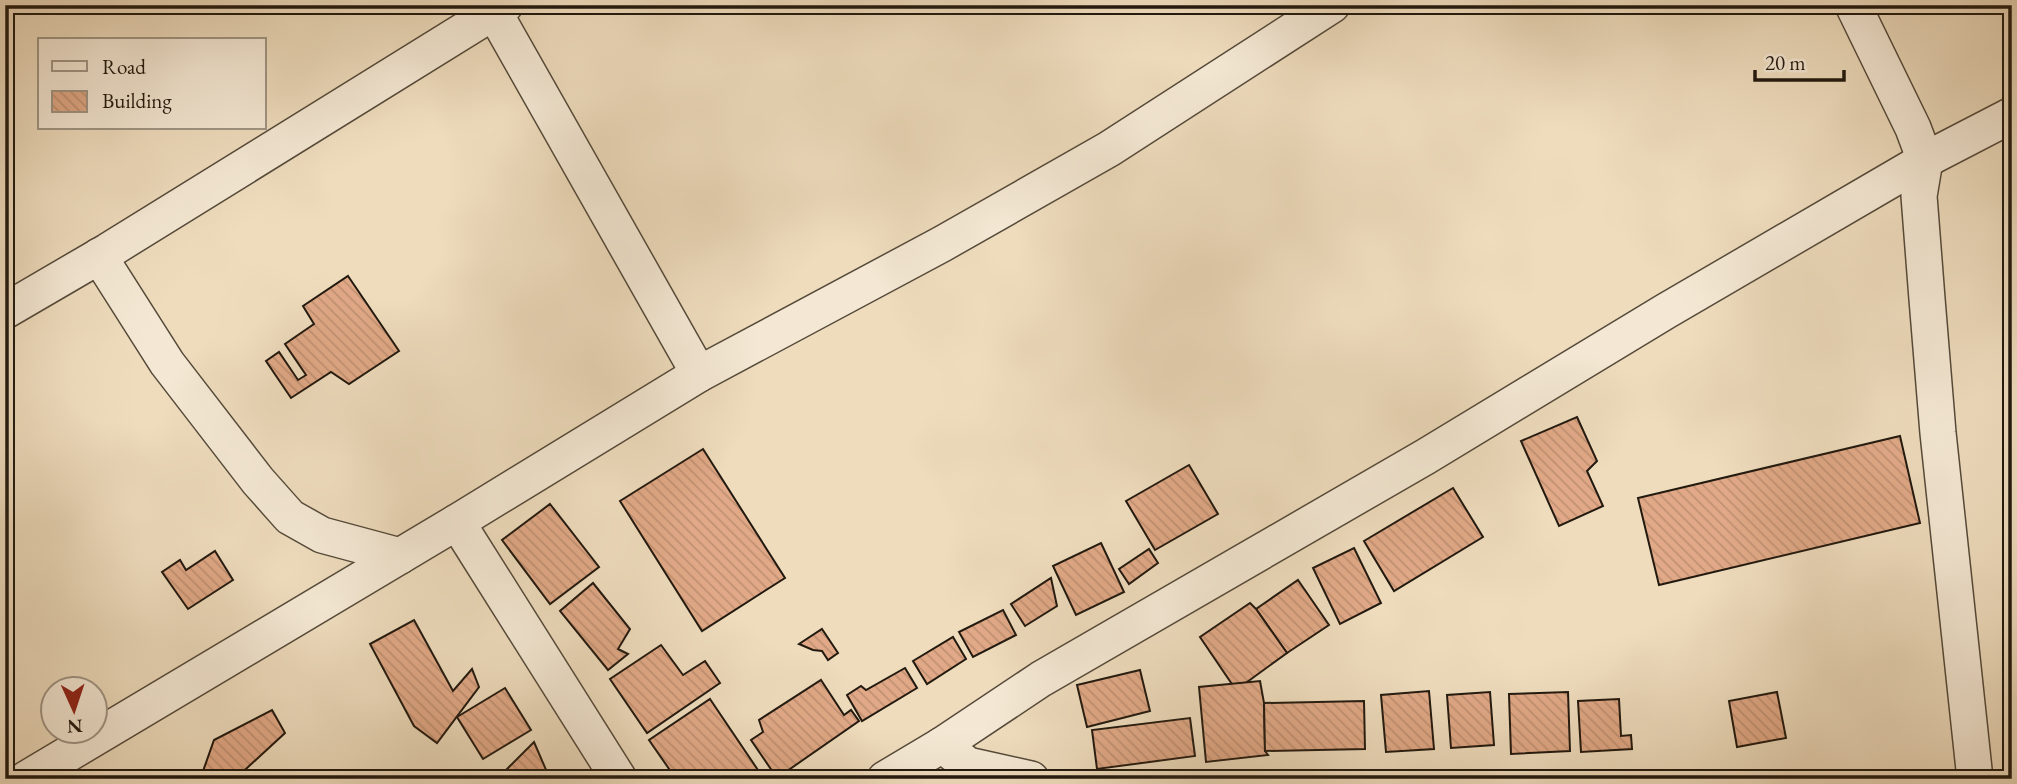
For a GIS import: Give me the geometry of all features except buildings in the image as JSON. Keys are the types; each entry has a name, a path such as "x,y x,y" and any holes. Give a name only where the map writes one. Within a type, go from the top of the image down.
{"street":[{"path":"26,779 699,374 942,244 1109,149 1332,5"},
{"path":"1853,5 1913,128 1925,160 1919,196 1934,393 1975,779"},
{"path":"5,311 99,256 496,8 699,374"},
{"path":"885,779 942,745 1041,679 1413,464 1925,160 2012,115"},
{"path":"99,256 167,363 258,481 290,517 322,535 400,556"},
{"path":"457,522 619,779"},
{"path":"942,745 968,765 1031,779"}]}
